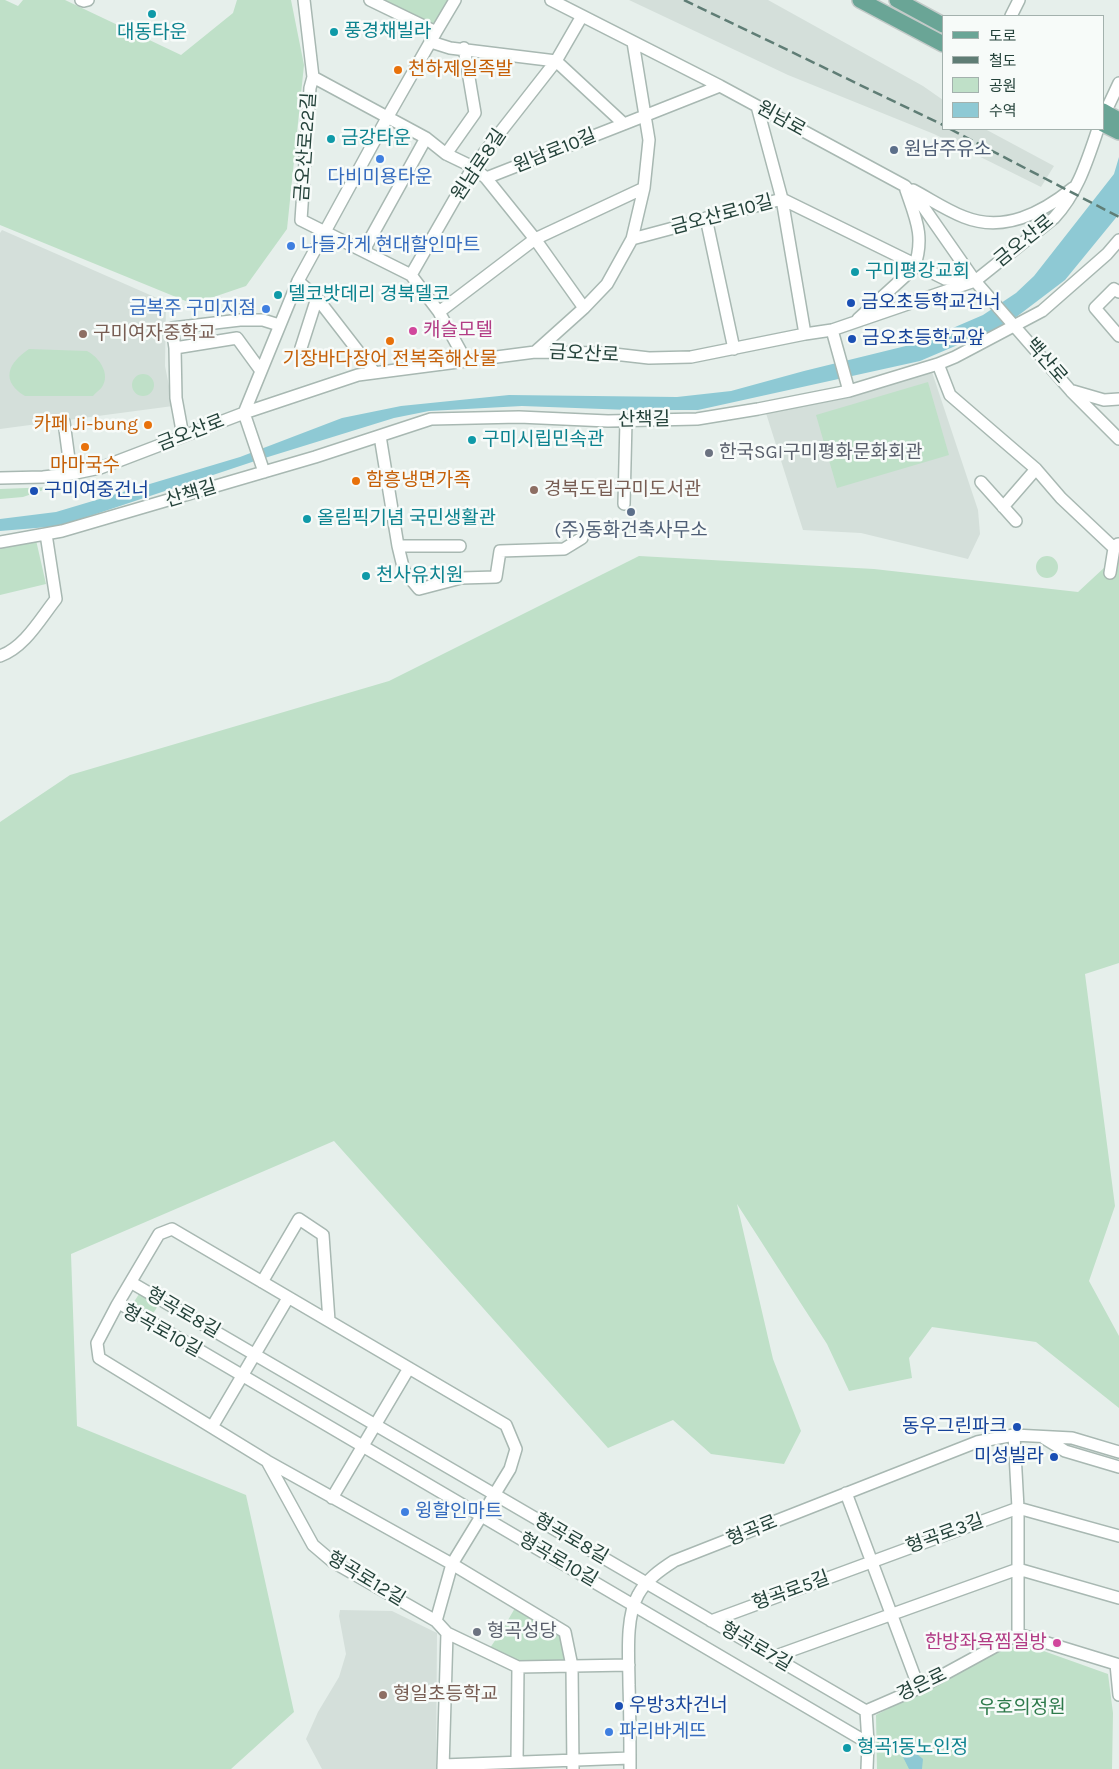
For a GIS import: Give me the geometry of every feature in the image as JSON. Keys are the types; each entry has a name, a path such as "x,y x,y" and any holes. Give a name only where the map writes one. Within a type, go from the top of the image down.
{"main road":[{"path":"860,0 942,43"},
{"path":"897,0 942,24"},
{"path":"1104,116 1119,120"},
{"path":"1104,117 1119,132"}],"street":[{"path":"82,0 84,2 88,0"},
{"name":"금오산로22길","path":"304,0 313,77 310,88 301,220 324,232"},
{"path":"370,0 450,48 464,48 556,61 624,124 720,86"},
{"path":"434,37 455,0"},
{"name":"원남로","path":"551,0 720,86 905,186 927,212 975,280"},
{"path":"1012,15 1019,0"},
{"name":"원남로8길","path":"411,275 473,167 556,61 582,16"},
{"name":"금오산로22길","path":"244,413 298,281 387,118 434,37"},
{"path":"535,352 584,308 607,284 632,238 644,188 649,140 633,42"},
{"path":"446,154 475,113 464,48"},
{"name":"금오산로22길","path":"313,77 387,118"},
{"path":"1104,114 1119,83"},
{"path":"756,106 782,199 805,334"},
{"path":"387,118 426,138 446,154 473,167 486,178 535,239 584,308"},
{"name":"원남로10길","path":"486,178 624,124"},
{"name":"금오산로","path":"0,478 43,477 100,468 244,413 358,376 535,352 582,352 649,358 691,357 832,330 975,280 1054,218 1071,198 1098,130"},
{"path":"364,250 426,138"},
{"path":"905,186 965,218 994,223 1030,216 1049,206 1078,183"},
{"path":"855,322 915,265 919,249 919,230 905,186"},
{"path":"439,312 535,239 644,188"},
{"name":"금오산로10길","path":"632,238 782,199 945,279 975,280"},
{"path":"706,218 734,349"},
{"path":"324,232 364,250 411,275 439,312 466,360"},
{"name":"산책길","path":"0,542 62,531 315,457 431,419 519,417 626,421 697,419 849,391 938,364 1042,312 1107,254 1119,240"},
{"name":"백산로","path":"975,280 1071,390 1119,440"},
{"path":"298,281 317,298 375,373"},
{"path":"1119,292 1114,290 1095,308 1119,336"},
{"path":"301,348 317,298"},
{"path":"183,436 176,398 175,348 172,328 240,320 264,320 279,325"},
{"path":"832,330 849,391"},
{"path":"175,348 237,338 261,371"},
{"path":"938,364 950,395 1036,469 1061,498 1116,546 1110,573"},
{"path":"1071,390 1104,400 1119,399"},
{"path":"244,413 264,472"},
{"path":"624,504 626,421"},
{"path":"64,422 71,474"},
{"path":"380,436 398,546 404,571 419,590 462,578 496,577 500,552 564,549 582,538"},
{"path":"1003,507 1036,469"},
{"path":"981,482 1016,521"},
{"path":"0,656 11,652 20,644 56,599 46,534"},
{"path":"398,546 460,546"},
{"path":"262,1282 299,1219 323,1234 329,1321"},
{"name":"형곡로8길","path":"496,1495 510,1469 516,1449 506,1425 172,1229 159,1234 132,1283 646,1583"},
{"path":"119,1304 132,1283"},
{"path":"212,1427 288,1298"},
{"name":"형곡로10길","path":"452,1564 267,1461 99,1358 97,1343 119,1304 868,1742"},
{"path":"332,1498 409,1368"},
{"path":"1014,1435 1018,1508 1018,1634 1118,1663 1119,1695"},
{"name":"형곡로","path":"630,1763 629,1665 630,1625 633,1604 646,1583 657,1572 674,1561 977,1442 1014,1435 1072,1438 1119,1452"},
{"name":"형곡로","path":"1043,1437 1065,1451 1119,1466"},
{"name":"형곡로12길","path":"267,1461 313,1545 333,1562 436,1620 447,1633 518,1667 629,1665"},
{"path":"846,1493 919,1688"},
{"path":"436,1620 452,1564 496,1495"},
{"path":"1018,1508 1119,1536"},
{"name":"형곡로3길","path":"871,1561 1018,1508"},
{"name":"형곡로5길","path":"711,1621 871,1561"},
{"path":"452,1564 565,1632 572,1666 572,1764"},
{"path":"773,1657 1018,1569 1119,1598"},
{"name":"형곡로7길","path":"646,1583 866,1711"},
{"path":"447,1633 443,1767 517,1762 572,1764 630,1763"},
{"name":"경은로","path":"866,1711 919,1688 1018,1634"},
{"path":"517,1762 518,1667"},
{"path":"866,1711 867,1769"}],"shaded area":[{"path":"629,0 768,0 923,86 942,99 942,130 987,130 1054,166 1041,187 934,134 788,75"},
{"name":"구미여자중학교","path":"2,230 166,302 165,366 173,406 0,429 0,233"},
{"path":"931,369 978,510 980,534 968,559 861,533 803,530 765,410"},
{"name":"형일초등학교","path":"340,1610 392,1611 437,1633 436,1769 322,1769 306,1739 318,1712 339,1677 346,1654 339,1616"}],"green space":[{"path":"0,0 5,0 18,6 23,0 65,0 181,55 233,13 237,0 291,0 304,65 287,229 246,286 193,304 0,225"},
{"path":"370,0 455,0 436,32"},
{"path":"29,349 87,351 96,357 102,366 105,377 104,382 93,396 25,396 12,384 10,372 16,360"},
{"path":"139,374 147,374 154,381 154,389 147,396 139,396 132,389 132,381"},
{"path":"928,382 949,455 837,488 816,415"},
{"path":"52,487 23,497 0,499 0,489"},
{"path":"36,540 46,584 0,595 0,548"},
{"path":"1119,554 1119,963 1085,974 1115,1206 1089,1281 1119,1336 1119,1408 1036,1342 932,1327 909,1358 912,1378 849,1391 827,1344 737,1204 773,1359 801,1431 784,1464 711,1454 673,1420 608,1448 334,1141 71,1254 77,1426 246,1495 294,1712 231,1769 0,1769 0,822 70,775 389,681 639,556 874,569 1078,592"},
{"path":"1047,556 1055,559 1058,567 1055,575 1047,578 1039,575 1036,567 1039,559"},
{"path":"141,1291 161,1301 149,1320 130,1308"},
{"path":"515,1608 564,1634 566,1664 518,1664 490,1648"},
{"name":"우호의정원","path":"1024,1644 1108,1674 1113,1713 1112,1769 877,1769 876,1715 1002,1650"}],"water":[{"path":"1119,157 1119,214 1065,280 1007,324 920,361 698,410 629,410 522,406 429,411 394,418 255,461 60,526 0,531 0,519 56,512 240,457 342,418 401,406 509,395 677,397 731,391 918,343 983,315 1016,293 1034,276 1114,174"},
{"path":"898,1739 923,1759 922,1769 909,1769 903,1757 907,1753 905,1745"}],"railway":[{"path":"684,0 942,125"},
{"path":"952,130 1119,217"}],"place":[{"name":"대동타운","path":"152,14"},
{"name":"풍경채빌라","path":"334,32"},
{"name":"천하제일족발","path":"398,70"},
{"name":"금강타운","path":"331,139"},
{"name":"원남주유소","path":"894,150"},
{"name":"다비미용타운","path":"380,159"},
{"name":"나들가게 현대할인마트","path":"291,246"},
{"name":"구미평강교회","path":"855,272"},
{"name":"델코밧데리 경북델코","path":"278,295"},
{"name":"금오초등학교건너","path":"851,303"},
{"name":"금복주 구미지점","path":"266,309"},
{"name":"캐슬모텔","path":"413,331"},
{"name":"구미여자중학교","path":"83,334"},
{"name":"금오초등학교앞","path":"852,339"},
{"name":"기장바다장어 전복죽해산물","path":"390,341"},
{"name":"카페 Ji-bung","path":"148,425"},
{"name":"구미시립민속관","path":"472,440"},
{"name":"마마국수","path":"85,447"},
{"name":"한국SGI구미평화문화회관","path":"709,453"},
{"name":"함흥냉면가족","path":"356,481"},
{"name":"경북도립구미도서관","path":"534,490"},
{"name":"구미여중건너","path":"34,491"},
{"name":"(주)동화건축사무소","path":"631,512"},
{"name":"올림픽기념 국민생활관","path":"307,519"},
{"name":"천사유치원","path":"366,576"},
{"name":"동우그린파크","path":"1017,1427"},
{"name":"미성빌라","path":"1054,1457"},
{"name":"윙할인마트","path":"405,1512"},
{"name":"형곡성당","path":"477,1632"},
{"name":"한방좌욕찜질방","path":"1057,1643"},
{"name":"형일초등학교","path":"383,1695"},
{"name":"우방3차건너","path":"619,1706"},
{"name":"파리바게뜨","path":"609,1732"},
{"name":"형곡1동노인정","path":"847,1748"}]}
